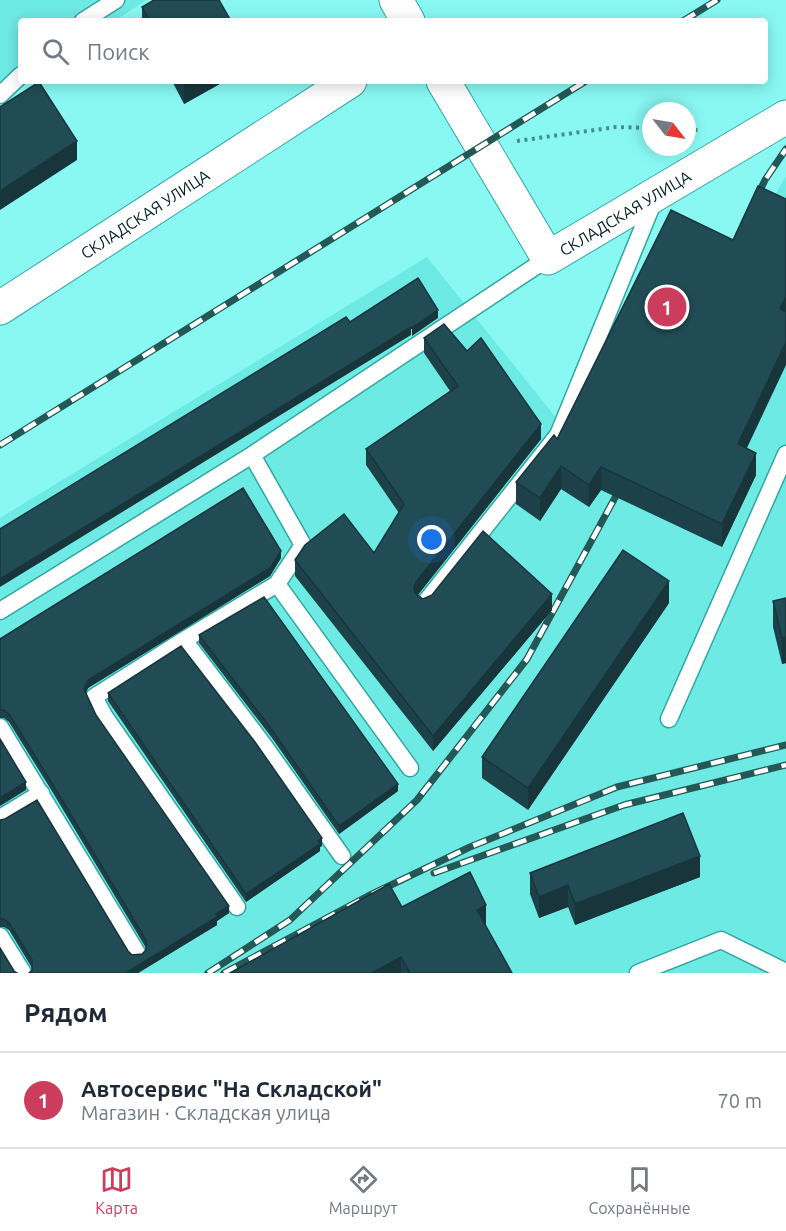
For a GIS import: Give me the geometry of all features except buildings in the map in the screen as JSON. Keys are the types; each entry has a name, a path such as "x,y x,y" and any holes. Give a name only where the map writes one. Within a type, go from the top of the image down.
{"street":[{"path":"396,0 406,18"},
{"name":"СКЛАДСКАЯ УЛИЦА","path":"0,308 345,84"},
{"name":"СКЛАДСКАЯ УЛИЦА","path":"445,84 548,258 786,117"}],"lane":[{"path":"88,18 116,0"},
{"path":"0,95 18,78"},
{"path":"424,604 558,435 656,194"},
{"path":"0,611 252,455 548,258"},
{"path":"669,719 786,454"},
{"path":"237,907 105,717 94,697 277,584 303,545 252,455"},
{"path":"277,584 410,768"},
{"path":"184,640 263,744 342,856"},
{"path":"0,727 137,953"},
{"path":"0,818 41,793"},
{"path":"0,936 23,973"},
{"path":"638,973 721,940 786,972"}],"path":[{"path":"481,146 616,127 642,128"}],"shaded area":[{"path":"0,0 147,0 119,18 18,18 18,81 0,92"},
{"path":"786,176 786,973 0,973 0,518 427,257 607,481"}],"railway":[{"path":"688,18 717,0"},
{"path":"0,445 581,84"},
{"path":"754,203 765,180 786,149"},
{"path":"208,973 290,920 417,800 527,659 623,483"},
{"path":"224,973 368,896 470,847 617,787 786,745"},
{"path":"434,873 624,805 786,765"}],"place":[{"name":"Автосервис \"На Складской\"","path":"667,307"}]}
